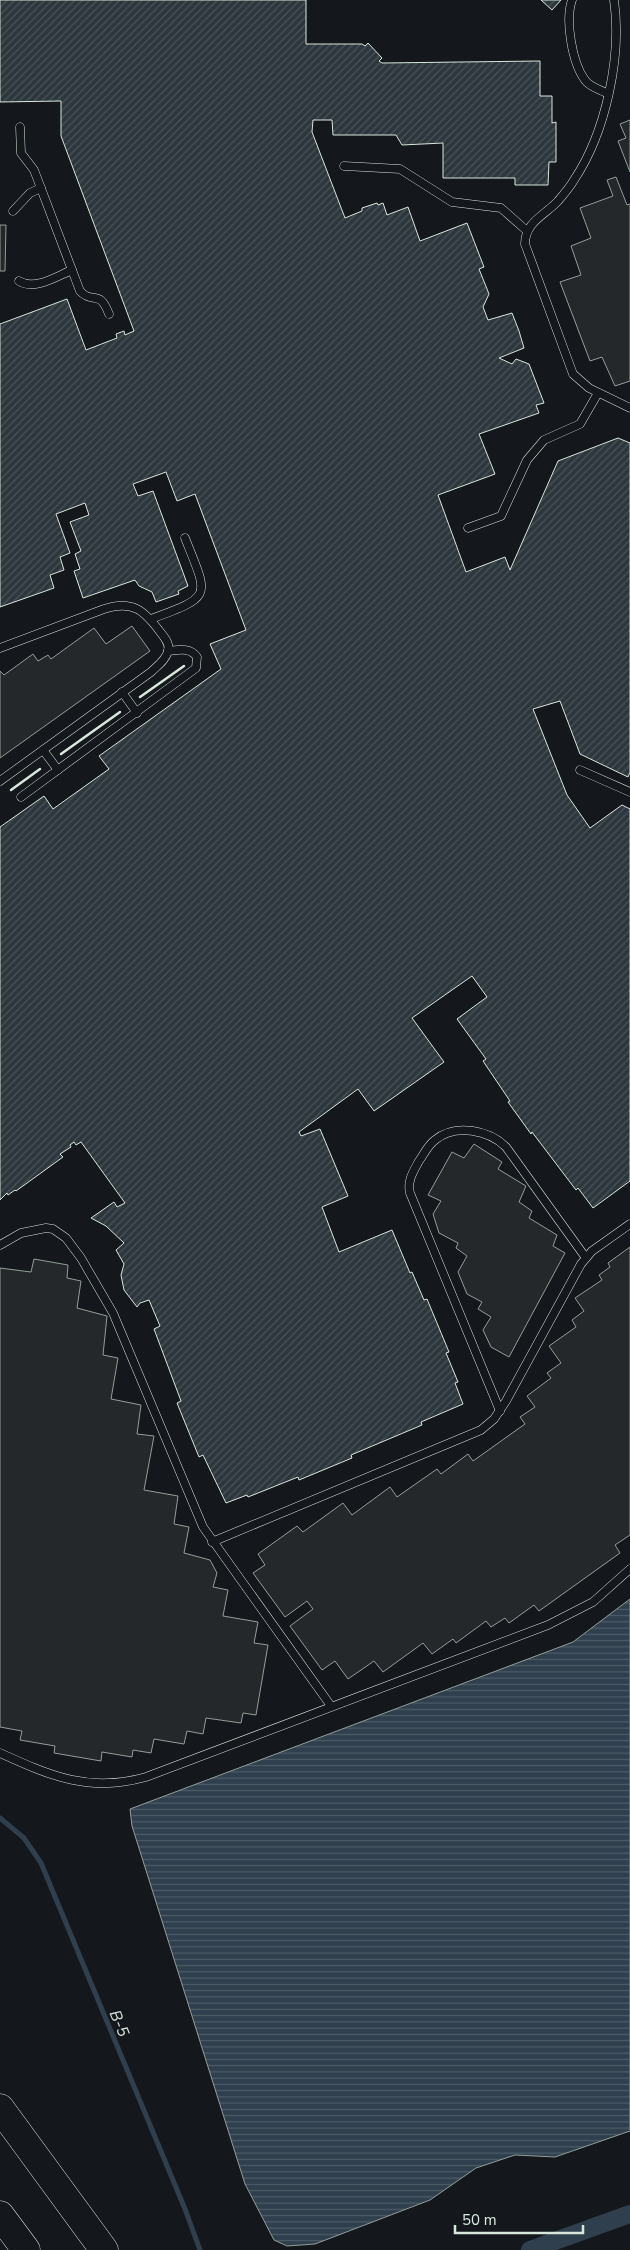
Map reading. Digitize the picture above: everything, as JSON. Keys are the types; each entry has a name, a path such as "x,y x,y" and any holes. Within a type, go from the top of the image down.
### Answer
{"highway":[{"path":"0,2108 104,2250"},
{"path":"0,2215 26,2250"}],"lane":[{"path":"572,0 570,30 574,59 585,82 608,94"},
{"path":"614,0 617,45 608,94 591,148 576,178 558,201 538,218 527,231 525,238 527,253 570,369 582,384 630,408"},
{"path":"20,127 22,153 31,166 41,188 80,291 84,295 100,298 104,302 109,314"},
{"path":"344,166 400,169 452,202 501,208 527,231"},
{"path":"13,211 30,193 41,188"},
{"path":"19,281 24,284 36,284 72,270"},
{"path":"468,528 501,516 527,460 544,440 580,424 598,393"},
{"path":"151,619 188,606 194,602 201,590 201,578 186,538"},
{"path":"0,648 112,607 132,607 151,619 167,642 168,651 158,666 0,781"},
{"path":"21,797 196,668 197,657 194,653 183,650 168,651"},
{"path":"122,692 137,713"},
{"path":"43,750 58,770"},
{"path":"580,770 630,792"},
{"path":"500,1411 410,1193 409,1182 413,1171 430,1144 444,1134 451,1131 468,1131 491,1136 506,1147 586,1258"},
{"path":"212,1542 481,1430 500,1411 586,1258 630,1224"},
{"path":"0,1245 21,1233 46,1228 53,1229 66,1238 81,1258 113,1313 203,1527 331,1706"},
{"path":"0,1753 72,1781 90,1784 121,1783 146,1777 560,1620 593,1602 630,1569"}],"shaded area":[{"path":"630,120 630,172 618,141 626,138 620,124"},
{"path":"616,177 627,205 630,204 630,381 615,386 602,357 590,361 560,282 581,275 571,246 591,238 580,208 613,196 607,180"},
{"path":"0,225 6,225 5,271 0,271"},
{"path":"132,626 150,651 0,758 0,671 4,675 33,654 38,661 48,655 51,659 94,628 106,644"},
{"path":"474,1144 502,1162 498,1169 526,1186 519,1202 532,1211 529,1218 557,1235 553,1246 565,1253 509,1357 491,1347 483,1330 491,1317 478,1309 482,1302 467,1294 458,1272 467,1256 456,1248 458,1243 439,1233 433,1214 441,1201 428,1195 452,1152 464,1158"},
{"path":"630,1247 630,1535 615,1545 620,1553 539,1611 534,1605 509,1623 505,1618 491,1627 486,1621 456,1643 453,1639 432,1654 423,1643 383,1672 374,1661 348,1679 335,1661 322,1670 290,1626 313,1609 307,1601 285,1617 253,1573 265,1565 258,1554 297,1526 303,1532 343,1503 352,1515 390,1487 397,1497 437,1469 441,1474 468,1454 473,1461 525,1424 520,1417 535,1407 527,1396 551,1378 547,1373 561,1363 549,1346 576,1327 572,1320 584,1311 575,1298 602,1280 599,1275 610,1267 608,1263"},
{"path":"34,1259 68,1265 67,1278 81,1281 77,1308 107,1316 103,1355 118,1358 111,1399 141,1405 137,1434 154,1436 144,1490 178,1496 174,1524 189,1527 184,1553 210,1560 217,1573 213,1587 228,1590 223,1616 258,1622 254,1643 268,1645 256,1715 243,1713 241,1723 206,1718 203,1734 187,1731 184,1744 154,1739 151,1753 133,1750 132,1757 102,1752 101,1761 54,1753 55,1746 20,1740 22,1731 0,1727 0,1268 31,1272"}],"water":[{"path":"630,1599 630,2131 555,2157 515,2155 476,2168 430,2200 315,2244 287,2246 274,2240 245,2184 132,1826 130,1809 573,1642"}],"building":[{"path":"0,0 306,0 306,44 362,44 365,46 368,43 382,58 379,61 382,63 540,61 540,96 552,96 552,123 556,122 556,162 549,162 548,185 515,185 515,178 443,178 443,143 402,145 396,135 333,135 332,120 313,120 312,132 345,218 362,211 362,208 377,203 378,205 383,203 387,215 408,207 420,241 467,223 484,267 479,269 489,294 483,307 488,320 512,313 519,331 524,348 499,358 512,364 516,359 529,364 544,403 536,405 539,413 479,434 495,474 438,495 466,572 505,557 510,570 558,461 618,438 630,443 630,773 628,777 580,754 560,701 533,709 567,795 590,828 622,805 630,809 630,1181 593,1208 578,1188 576,1190 532,1132 531,1134 508,1102 510,1101 483,1061 486,1059 457,1019 487,997 472,976 412,1018 444,1062 374,1111 358,1089 299,1132 301,1136 320,1129 348,1196 322,1207 339,1252 392,1230 410,1273 412,1272 424,1300 427,1299 449,1352 446,1353 458,1382 455,1383 463,1404 421,1422 422,1425 351,1455 352,1458 299,1480 298,1477 248,1497 247,1495 226,1503 203,1455 199,1457 177,1403 181,1401 154,1329 160,1326 149,1300 140,1303 137,1307 124,1290 121,1275 124,1264 116,1250 124,1243 106,1226 91,1218 114,1202 117,1207 125,1203 81,1142 76,1145 74,1142 70,1145 71,1147 60,1154 63,1157 16,1191 8,1195 7,1193 0,1200 0,827 44,796 53,809 109,769 99,756 221,669 210,644 246,630 195,494 177,501 166,472 133,484 138,496 153,491 188,586 178,591 179,594 156,602 152,592 139,586 135,580 83,598 74,571 80,569 75,554 81,551 70,522 89,515 85,503 56,514 70,553 60,557 64,570 50,575 54,588 0,607 0,324 67,299 86,350 117,338 116,334 124,331 125,335 134,331 61,136 61,101 0,102"},
{"path":"541,0 561,0 552,10"}],"waterway":[{"name":"B-5","path":"0,1818 24,1838 41,1863 185,2209 200,2250"},
{"path":"530,2250 630,2214"}],"wall":[{"path":"140,697 184,666"},
{"path":"61,754 120,712"},
{"path":"11,790 40,769"}]}
